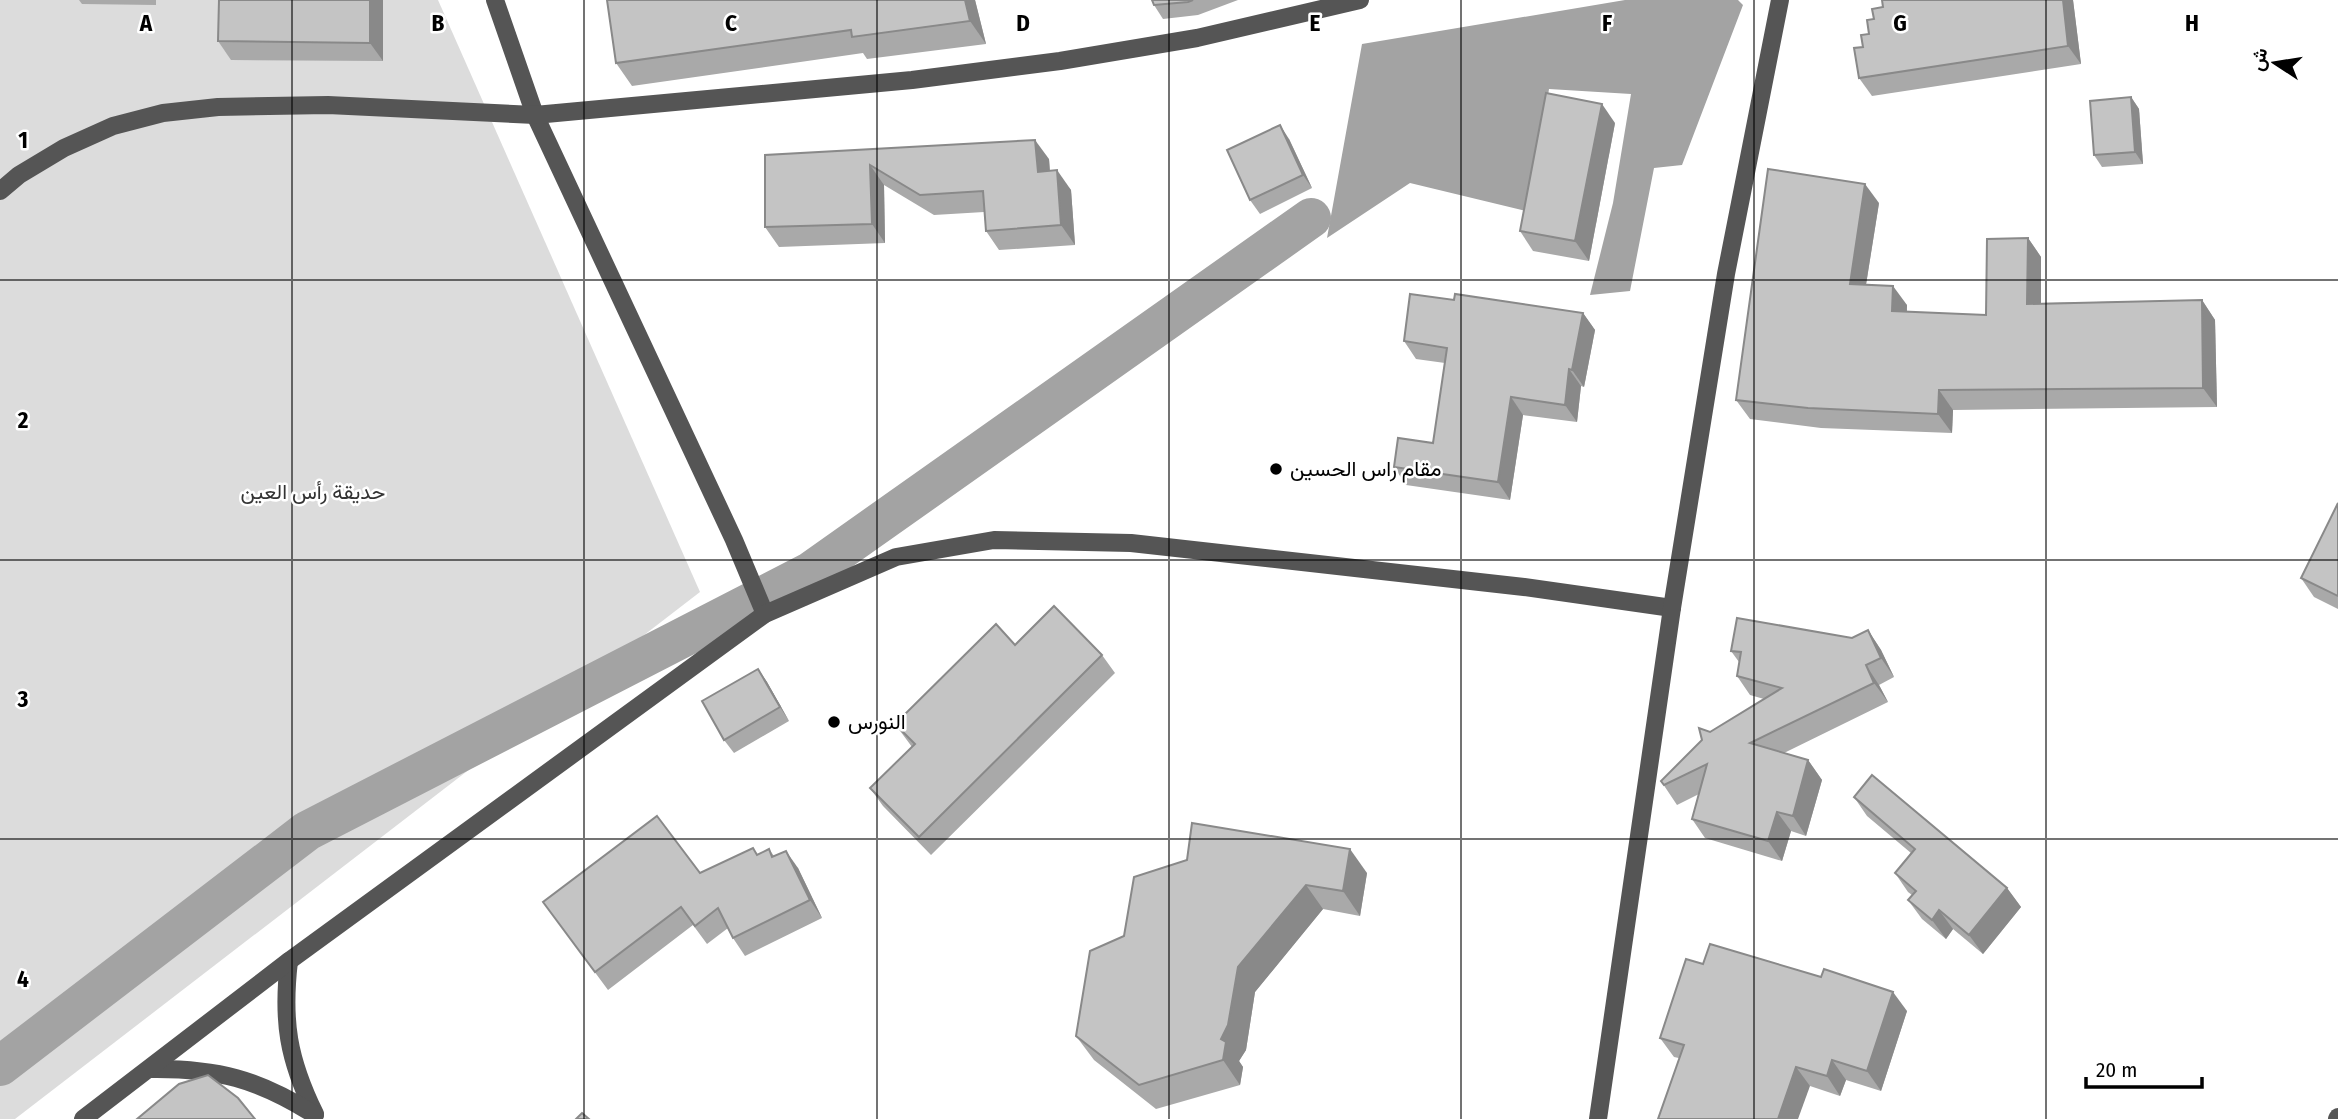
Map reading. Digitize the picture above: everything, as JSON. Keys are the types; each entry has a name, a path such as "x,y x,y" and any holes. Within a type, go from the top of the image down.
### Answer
{"street":[{"path":"495,0 535,115 734,540 765,614"},
{"path":"0,191 19,174 64,148 113,126 163,113 218,107 328,105 535,115 912,80 1060,61 1197,38 1360,0"},
{"path":"1598,1119 1672,608 1726,274 1780,0"},
{"path":"83,1119 289,961 765,614 896,557 994,540 1131,543 1524,587 1672,608"},
{"path":"289,961 284,1001 287,1041 298,1079 317,1117"},
{"path":"150,1069 193,1068 237,1076 278,1092 317,1117"}],"green space":[{"name":"حديقة رأس العين","path":"0,0 438,0 700,592 15,1119 0,1119"}],"shaded area":[{"path":"1625,0 1738,0 1743,5 1682,165 1654,168 1630,291 1590,295 1613,203 1631,94 1549,89 1530,212 1410,183 1327,238 1362,44"}],"building":[{"path":"219,0 370,0 370,43 218,41"},
{"path":"607,0 965,0 970,21 852,37 851,30 616,63"},
{"path":"1152,0 1193,0 1154,5"},
{"path":"1882,0 2063,0 2068,46 1859,78 1854,48 1863,47 1861,35 1869,34 1867,20 1874,19 1872,9 1883,7"},
{"path":"1546,93 1602,104 1575,241 1520,231"},
{"path":"2131,97 2135,152 2094,155 2090,101"},
{"path":"1280,125 1303,175 1250,200 1227,150"},
{"path":"1035,140 1038,172 1057,170 1061,225 986,231 983,191 920,195 870,165 872,224 765,227 765,155"},
{"path":"1768,169 1865,184 1850,284 1893,286 1892,311 1986,315 1987,239 2028,238 2027,304 2202,300 2203,388 1939,390 1938,414 1808,408 1736,400"},
{"path":"1410,294 1454,300 1455,294 1583,313 1572,370 1569,369 1565,405 1511,397 1498,482 1394,467 1398,438 1433,443 1447,348 1404,341"},
{"path":"2338,503 2338,596 2301,578"},
{"path":"1054,606 1102,655 919,837 870,788 915,744 895,724 996,624 1015,645"},
{"path":"1737,618 1852,638 1868,630 1881,658 1866,665 1874,683 1750,743 1808,760 1793,816 1777,812 1768,841 1692,819 1707,764 1664,785 1661,781 1702,740 1699,728 1710,732 1782,688 1737,676 1741,652 1731,651"},
{"path":"758,669 780,707 724,740 702,701"},
{"path":"1872,775 2007,888 1969,935 1939,910 1932,920 1908,900 1916,891 1895,873 1915,849 1854,797"},
{"path":"657,816 700,873 753,848 757,855 769,849 772,857 786,851 810,900 733,938 718,908 695,926 681,907 595,972 543,902"},
{"path":"1192,823 1350,849 1343,891 1306,885 1238,967 1228,1025 1221,1039 1226,1042 1223,1060 1139,1085 1076,1036 1090,951 1124,936 1134,877 1187,860"},
{"path":"1710,944 1821,977 1824,969 1893,992 1867,1071 1832,1060 1827,1076 1796,1067 1778,1119 1658,1119 1684,1045 1660,1038 1686,959 1703,964"},
{"path":"208,1075 238,1098 255,1119 137,1119 179,1084"},
{"path":"582,1113 589,1119 576,1119"}],"waterway":[{"path":"0,1066 307,831 810,572 1311,218"}],"place":[{"name":"مقام راس الحسين","path":"1276,469"},
{"name":"النورس","path":"834,722"}]}
